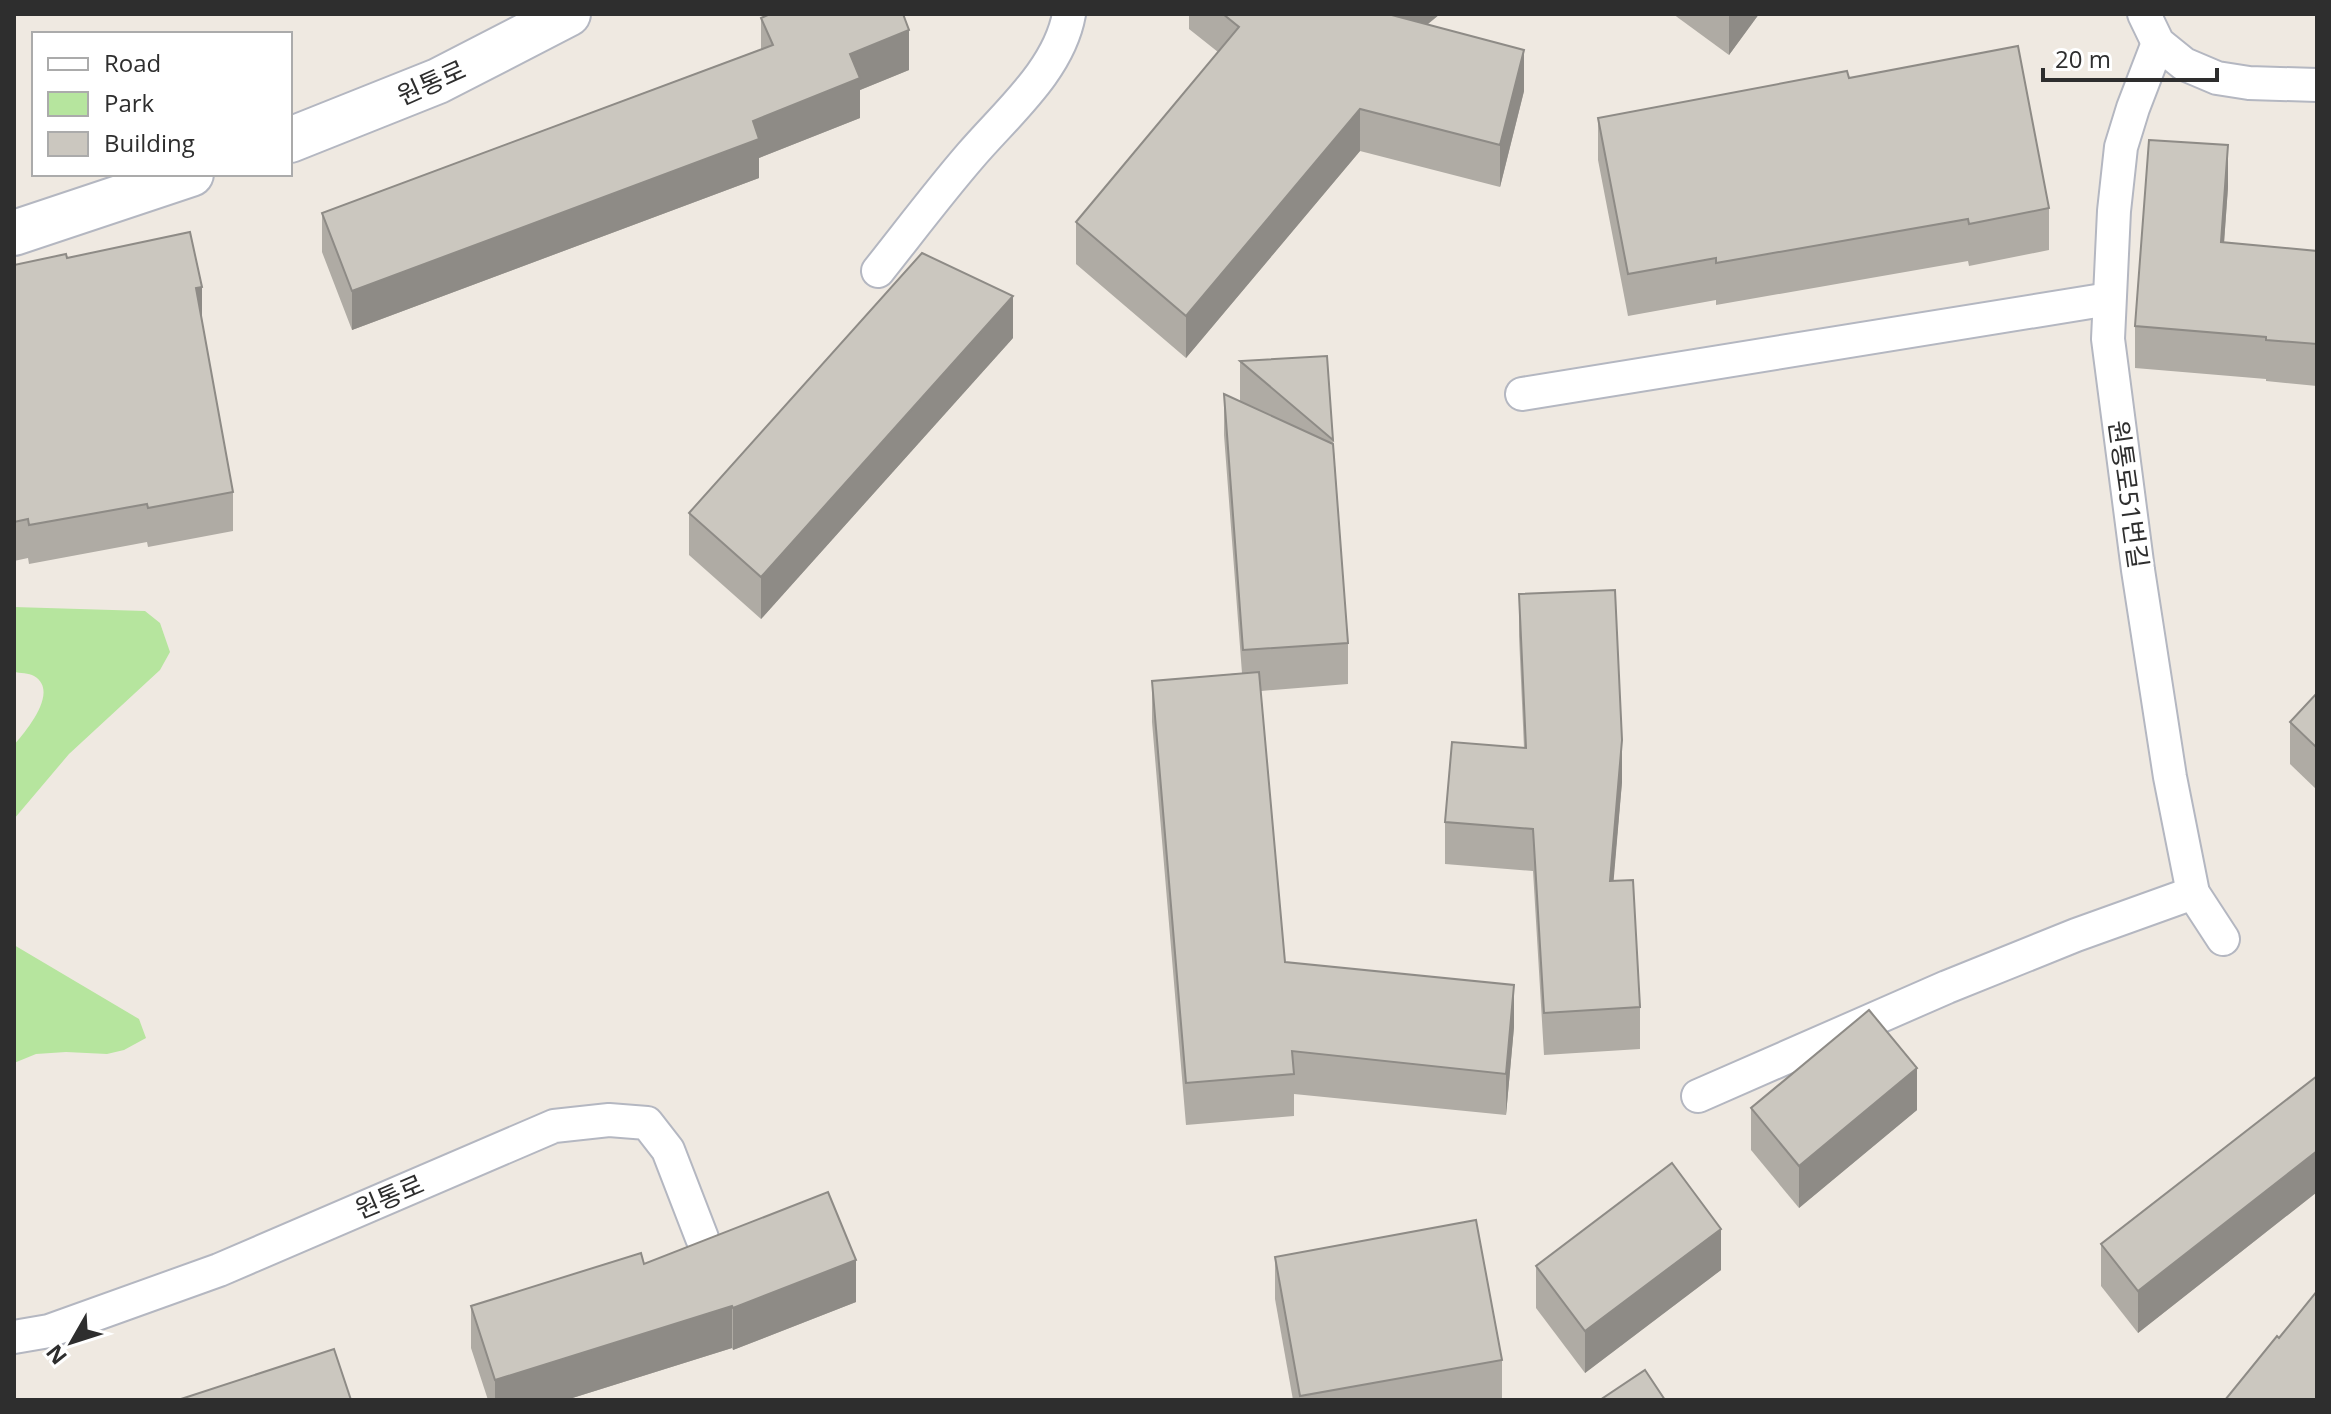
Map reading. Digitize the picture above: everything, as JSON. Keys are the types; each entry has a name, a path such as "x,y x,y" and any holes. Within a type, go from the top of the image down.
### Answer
{"street":[{"name":"원통로","path":"292,139 438,81 568,14"},
{"path":"14,233 185,176"}],"lane":[{"path":"878,271 1044,70 1066,30 1069,14"},
{"path":"2144,14 2158,43 2184,64 2217,78 2249,83 2317,85"},
{"name":"원통로51번길","path":"2158,43 2121,147 2114,211 2108,339 2138,570 2170,777 2193,893 2223,939"},
{"path":"1522,394 2109,299"},
{"path":"1698,1096 1947,987 2076,935 2193,893"},
{"name":"원통로","path":"14,1337 49,1331 219,1270 554,1126 609,1120 647,1123 668,1150 702,1238"}],"green space":[{"path":"14,607 145,611 160,623 170,652 160,670 69,754 14,819 14,745 38,711 44,691 34,676 14,672"},
{"path":"14,945 139,1019 146,1038 124,1050 107,1054 36,1054 14,1063"}],"building":[{"path":"770,14 903,14 909,30 850,54 860,78 753,121 759,139 352,291 322,213 773,45 761,18"},
{"path":"1223,14 1388,14 1524,50 1500,145 1360,109 1186,316 1076,222 1239,27"},
{"path":"2018,46 2049,208 1969,224 1968,219 1716,263 1716,258 1628,274 1598,118 1847,71 1849,78"},
{"path":"2149,140 2228,145 2221,242 2317,251 2317,344 2135,326"},
{"path":"190,232 202,287 196,288 233,492 29,525 28,519 14,522 14,265 66,254 67,258"},
{"path":"922,253 1013,296 761,577 689,513"},
{"path":"1327,356 1333,440 1240,361"},
{"path":"1224,394 1333,444 1348,643 1243,650"},
{"path":"1615,590 1622,740 1610,881 1633,880 1640,1007 1544,1013 1533,829 1445,822 1452,742 1526,748 1519,594"},
{"path":"1259,672 1285,962 1514,985 1506,1074 1292,1051 1294,1074 1186,1083 1152,681"},
{"path":"2317,693 2317,748 2290,722"},
{"path":"1869,1010 1917,1068 1799,1166 1751,1108"},
{"path":"2317,1076 2317,1151 2138,1291 2101,1244"},
{"path":"1672,1163 1721,1229 1585,1331 1536,1266"},
{"path":"828,1192 856,1260 733,1308 495,1380 471,1306 641,1253 644,1264"},
{"path":"1476,1220 1502,1360 1300,1396 1275,1257"},
{"path":"2317,1291 2317,1400 2225,1400 2277,1336 2279,1338"},
{"path":"334,1349 351,1400 181,1399"},
{"path":"1645,1370 1665,1400 1600,1400"}]}
